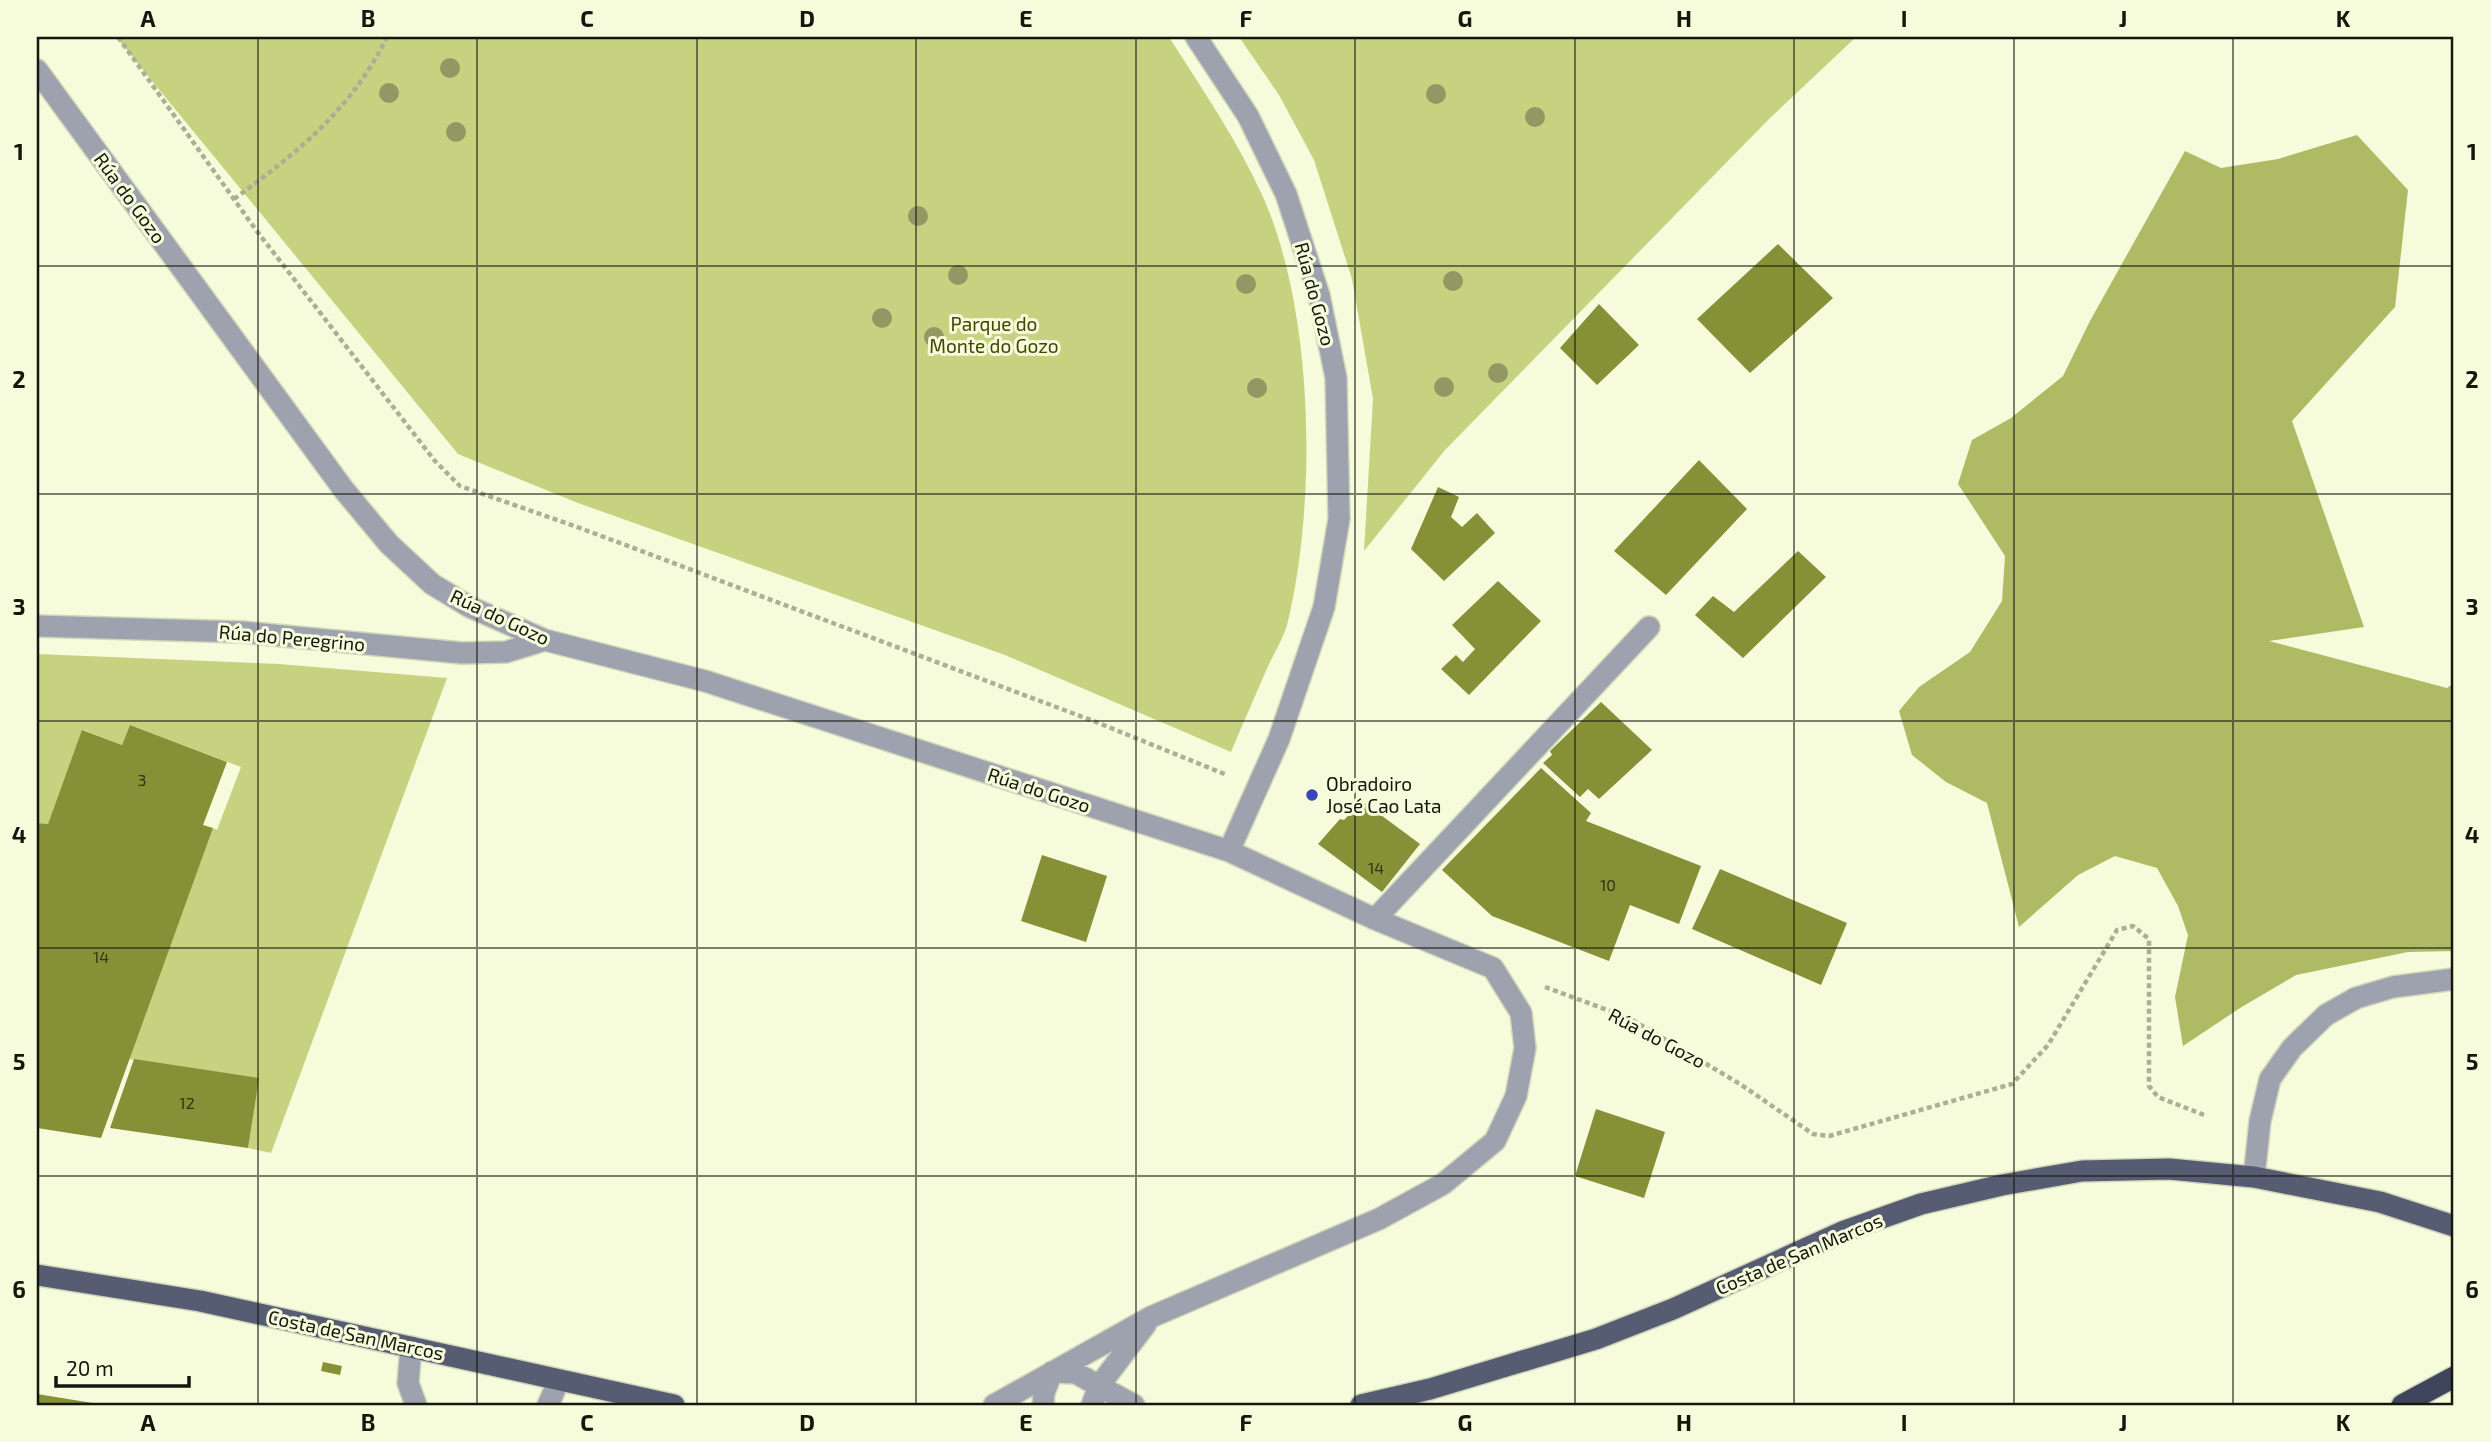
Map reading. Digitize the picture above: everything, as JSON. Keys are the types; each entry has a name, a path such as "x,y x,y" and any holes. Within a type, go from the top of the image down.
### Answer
{"highway":[{"path":"2402,1405 2454,1377"}],"main road":[{"name":"Costa de San Marcos","path":"1361,1405 1430,1389 1596,1339 1673,1309 1842,1231 1921,1204 2002,1185 2082,1171 2169,1169 2254,1177 2380,1202 2454,1226"},
{"name":"Costa de San Marcos","path":"37,1275 200,1301 674,1405"}],"street":[{"name":"Rúa do Gozo","path":"1196,37 1248,116 1286,194 1319,295 1336,378 1339,519 1324,607 1279,739 1229,852"},
{"name":"Rúa do Gozo","path":"37,70 344,490 390,544 432,583 470,607 545,640 705,681 1229,852 1375,919 1493,968"},
{"name":"Rúa do Peregrino","path":"37,626 242,632 462,653 506,652 545,640"},
{"path":"1375,919 1649,627"},
{"path":"993,1405 1152,1317 1379,1219 1443,1184 1495,1141 1516,1096 1525,1048 1521,1013 1493,968"},
{"path":"2254,1177 2260,1121 2270,1079 2292,1048 2326,1015 2356,998 2393,987 2454,979"},
{"path":"1096,1396 1152,1317"},
{"path":"411,1347 408,1383 416,1405"},
{"path":"1052,1372 1076,1373 1096,1396 1134,1405"},
{"path":"1043,1405 1044,1393 1052,1372"},
{"path":"548,1405 559,1380"}],"path":[{"path":"118,37 234,199 435,461 460,486 580,528 1070,712 1258,787"},
{"path":"234,199 288,159 330,120 369,73 387,37"},
{"name":"Rúa do Gozo","path":"1493,968 1629,1018 1740,1084 1813,1134 1829,1136 2011,1084 2048,1045 2117,930 2133,926 2149,939 2149,1086 2158,1097 2204,1115"}],"green space":[{"name":"Parque do Monte do Gozo","path":"116,37 1169,37 1231,135 1263,197 1280,243 1292,295 1306,406 1304,519 1288,621 1231,752 1005,655 578,503 458,454"},
{"path":"1239,37 1856,37 1769,119 1445,450 1364,551 1373,399 1352,279 1314,160 1279,95"},
{"path":"2357,135 2408,190 2395,307 2292,421 2364,627 2269,641 2447,688 2454,683 2454,951 2408,952 2296,975 2183,1046 2175,997 2188,935 2178,906 2157,868 2115,856 2078,875 2019,927 1987,803 1946,782 1912,755 1899,711 1919,687 1970,652 2002,601 2005,556 1958,484 1972,440 2011,418 2063,376 2090,321 2185,151 2221,168 2278,159"},
{"path":"37,654 279,664 447,678 271,1153 248,1148 258,1078 128,1059 213,828 217,830 241,767 130,725 122,745 83,730 48,824 37,823"}],"building":[{"path":"1778,244 1833,298 1750,373 1697,319"},
{"path":"1599,304 1639,345 1597,385 1560,348"},
{"path":"1699,460 1747,509 1666,595 1614,551"},
{"path":"1438,487 1459,497 1451,517 1462,527 1477,513 1495,533 1444,581 1411,549"},
{"path":"1798,551 1826,577 1743,658 1695,615 1713,596 1734,612"},
{"path":"1498,581 1541,621 1469,695 1441,669 1456,655 1463,662 1475,649 1452,625"},
{"path":"1601,702 1652,750 1599,799 1588,789 1580,797 1543,763 1552,755 1550,751"},
{"path":"130,725 227,762 203,825 213,828 101,1138 37,1128 37,823 48,824 82,730 122,745"},
{"path":"1541,768 1591,813 1586,821 1701,866 1679,924 1630,905 1609,961 1492,916 1442,870"},
{"path":"1362,801 1420,844 1382,892 1318,844 1340,819 1344,820"},
{"path":"1042,855 1107,876 1086,942 1021,921"},
{"path":"1720,869 1847,923 1821,985 1692,929"},
{"path":"134,1059 259,1078 248,1148 110,1128"},
{"path":"1596,1109 1665,1132 1644,1198 1575,1176"},
{"path":"323,1362 342,1366 340,1375 321,1371"},
{"path":"37,1394 99,1404 99,1405 37,1405"}],"place":[{"name":"Obradoiro José Cao Lata","path":"1312,795"}]}
